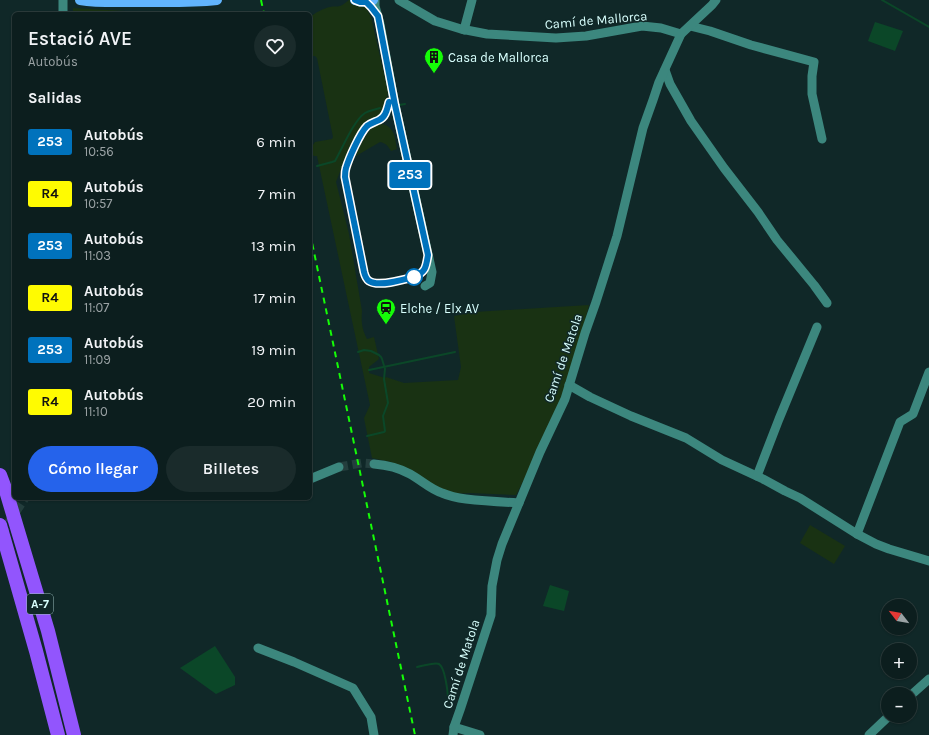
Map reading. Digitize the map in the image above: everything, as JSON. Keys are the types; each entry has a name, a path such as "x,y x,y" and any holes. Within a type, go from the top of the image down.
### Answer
{"highway":[{"name":"A-7","path":"0,475 48,631 74,735"},
{"name":"A-7","path":"0,525 58,735"}],"main road":[{"path":"80,0 110,2 201,2 217,0"},
{"path":"355,0 360,2 371,1"}],"street":[{"path":"63,0 63,12"},
{"name":"Camí de Mallorca","path":"400,0 435,20 464,30 487,34 556,38 586,36 642,26 661,28 681,34"},
{"path":"464,30 472,0"},
{"name":"Camí de Matola","path":"453,731 491,616 492,586 502,544 540,452 563,403 617,236 643,128 659,82 681,34 716,0"},
{"path":"371,1 371,7 378,16 392,90 432,272 430,283 425,286"},
{"path":"690,26 764,49 814,62 812,94 822,139"},
{"path":"665,70 670,84 691,121 777,240 827,303"},
{"path":"757,476 817,327"},
{"path":"858,534 900,422 912,414 929,372"},
{"path":"569,385 630,416 686,438 722,460 764,479 800,498 882,547 929,561"},
{"path":"374,464 399,469 443,494 458,498 488,502 519,503"},
{"path":"312,478 339,467"},
{"path":"258,648 353,688 371,718 374,735"},
{"path":"917,690 929,679"},
{"path":"868,735 881,723"},
{"path":"453,731 480,735"}],"shaded area":[{"path":"349,0 364,4 371,17 388,92 385,107 381,115 367,120 351,143 336,182 349,234 362,311 363,329 367,339 374,337 379,359 369,367 369,373 404,383 458,380 461,367 454,316 475,312 589,305 565,399 516,495 470,493 443,494 419,475 391,462 372,458 364,418 370,405 317,156 313,155 313,145 315,142 332,139 333,137 317,58 312,56 312,16 325,8 341,6"},
{"path":"73,8 142,12 73,12"},
{"path":"875,22 903,31 895,51 868,41"},
{"path":"379,124 388,126 391,129 397,149 391,151 387,145 380,142 356,156 368,133 373,127"},
{"path":"810,525 845,546 834,564 800,543"},
{"path":"550,585 569,591 564,611 543,606"},
{"path":"215,646 235,677 235,685 216,694 180,668"}],"waterway":[{"path":"882,0 929,27"},
{"path":"399,105 405,104"},
{"path":"317,166 335,161 353,128 361,117 367,112 380,108"},
{"path":"358,352 364,350 371,351 379,355 385,369 384,379 388,403 383,416 385,431 367,436"},
{"path":"369,370 455,352"},
{"path":"417,667 435,663 441,666 446,680 448,700"}],"tunnel":[{"path":"339,467 362,463 374,464"},
{"path":"1,534 24,500"}],"railway":[{"path":"261,0 264,12"},
{"path":"312,243 415,735"}],"bus line":[{"name":"253","path":"355,0 366,2 378,16 395,105 428,255 426,267 419,275 376,284 369,281 364,272 345,177 346,168 359,137 368,125 380,120 384,116 389,102"}],"place":[{"name":"Casa de Mallorca","path":"434,74"},
{"name":"Elche / Elx AV","path":"386,325"}]}
